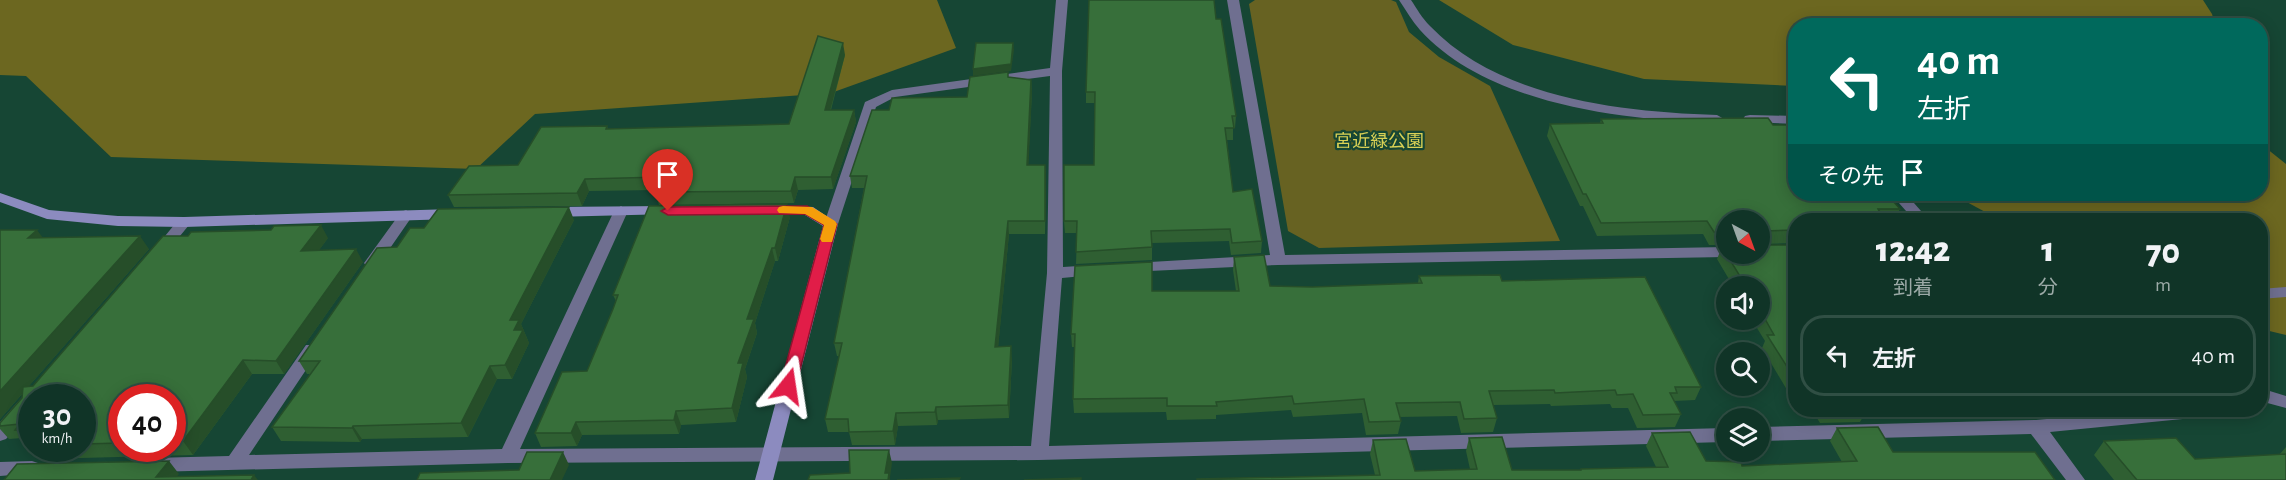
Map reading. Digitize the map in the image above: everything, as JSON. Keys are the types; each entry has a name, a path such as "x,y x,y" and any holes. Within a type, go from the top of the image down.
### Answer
{"street":[{"path":"1039,453 1055,273 1056,71 1062,0"},
{"path":"1233,0 1278,260"},
{"path":"1406,0 1428,32 1469,63 1531,92 1606,111 1731,119 1788,120"},
{"path":"764,480 831,224 870,105 892,94 1056,71"},
{"path":"0,197 47,214 118,221 184,222 465,214"},
{"path":"1904,201 1916,213"},
{"path":"749,210 807,210 831,224"},
{"path":"507,456 621,211"},
{"path":"537,213 680,211"},
{"path":"366,272 406,215"},
{"path":"146,266 184,222"},
{"path":"1055,273 1278,260 1716,252"},
{"path":"2268,293 2286,292"},
{"path":"234,463 320,339"},
{"path":"2268,397 2284,402"},
{"path":"2268,403 2284,402"},
{"path":"0,434 18,413"},
{"path":"1770,434 2036,427 2135,417"},
{"path":"2036,427 2076,480"},
{"path":"128,466 507,456 1039,453 1716,435"},
{"path":"0,469 47,468"}],"green space":[{"name":"宮近緑公園","path":"1255,0 1391,0 1396,2 1409,32 1439,57 1490,86 1560,241 1319,248 1288,231 1249,4"}],"shaded area":[{"path":"0,0 937,0 956,48 831,93 535,114 476,169 111,157 26,76 0,75"},
{"path":"1439,0 2203,0 2213,18 1788,18 1788,86 1644,79 1513,45"},
{"path":"2268,150 2286,164 2286,335 2268,331 2268,213 1987,213 1965,201 2268,201"}],"building":[{"path":"1089,0 1214,0 1216,19 1221,19 1236,116 1232,116 1234,128 1225,128 1233,192 1252,189 1262,241 1232,243 1230,229 1151,231 1152,247 1076,252 1077,221 1064,221 1064,165 1094,165 1095,92 1086,92"},
{"path":"818,36 843,43 825,110 854,110 831,177 795,177 791,191 655,192 661,177 585,179 577,193 448,195 469,166 518,165 541,127 607,126 606,129 789,124"},
{"path":"976,43 1013,43 1011,64 973,69"},
{"path":"1008,72 1008,77 1031,80 1027,165 1045,165 1045,221 1008,221 995,347 1011,346 1008,405 936,407 935,412 896,413 893,431 849,432 848,419 825,419 842,343 834,343 867,176 850,176 872,110 889,110 892,98 967,97 970,77"},
{"path":"1768,118 1773,125 1788,125 1788,201 1893,201 1900,209 1878,209 1880,213 1788,213 1788,230 1770,231 1770,210 1716,210 1716,232 1707,221 1601,223 1586,194 1583,194 1550,124 1603,123 1601,119"},
{"path":"787,204 775,248 772,248 747,319 754,319 738,363 743,363 732,408 676,411 674,420 576,422 571,433 535,433 562,372 587,371 613,309 618,295 613,295 649,206"},
{"path":"569,207 510,320 519,320 514,330 523,330 505,365 490,366 461,423 353,426 352,428 272,427 320,361 299,361 377,248 397,247 410,228 424,228 438,209"},
{"path":"321,225 301,251 356,249 276,361 243,360 186,437 186,384 108,384 108,443 96,444 96,384 35,384 163,236 188,236 191,232 271,230 274,226"},
{"path":"0,230 37,230 28,238 140,236 0,391"},
{"path":"1770,245 1788,245 1788,368 1767,335 1774,335 1770,328 1770,276 1740,276 1732,264 1770,264"},
{"path":"1264,255 1270,286 1312,287 1422,283 1419,276 1500,275 1502,281 1645,277 1701,387 1675,387 1677,393 1670,393 1681,414 1643,415 1633,394 1617,395 1615,390 1555,393 1554,390 1489,391 1497,418 1464,419 1460,402 1396,403 1401,421 1369,422 1364,399 1294,404 1292,396 1216,402 1217,406 1167,406 1167,398 1073,399 1075,334 1071,334 1075,266 1152,262 1152,291 1239,291 1234,257"},
{"path":"18,403 18,424 0,426 0,423"},
{"path":"1878,427 1893,452 2035,452 2055,480 1197,480 1380,475 1373,440 1406,439 1415,471 1477,469 1469,438 1502,437 1512,470 1668,467 1652,433 1690,432 1706,461 1741,462 1742,466 1857,461 1837,428"},
{"path":"2176,438 2195,459 2286,454 2286,480 2137,480 2104,441"},
{"path":"849,450 889,450 885,473 889,473 888,480 808,480 810,475 850,473"},
{"path":"527,452 563,452 550,480 417,480 420,473 519,470"},
{"path":"168,462 156,477 254,475 251,480 4,480 17,464"},
{"path":"960,478 959,480 897,480"},
{"path":"1081,478 1081,480 1024,480"}],"slow traffic":[{"path":"783,210 807,210 831,224 827,239"}],"route":[{"path":"668,211 807,210 831,224 788,386"}]}
